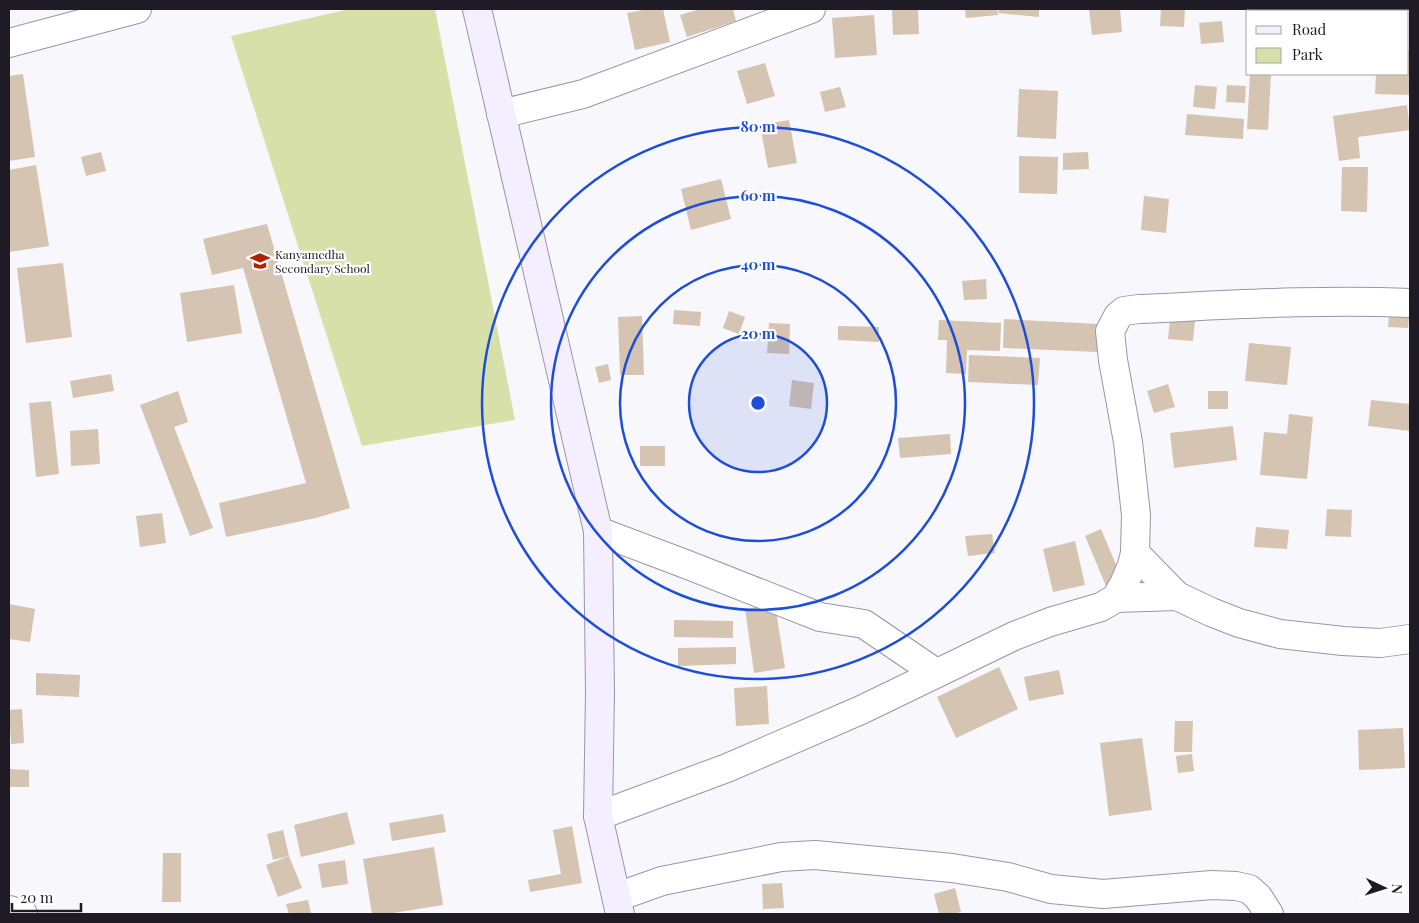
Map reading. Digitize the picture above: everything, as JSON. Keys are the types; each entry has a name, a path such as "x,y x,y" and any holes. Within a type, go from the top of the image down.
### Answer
{"main road":[{"path":"477,9 598,531 600,693 598,816 619,906"}],"street":[{"path":"9,43 137,9"},
{"path":"501,114 583,94 811,9"},
{"path":"1116,598 1130,572 1136,553 1136,515 1128,442 1113,360 1110,331 1118,316 1124,311 1139,309 1250,304 1364,301 1410,303"},
{"path":"598,531 820,617 864,624 936,674"},
{"path":"1136,553 1177,596 1239,623 1280,634 1343,641 1380,643 1410,639"},
{"path":"598,816 727,768 861,710 1014,636 1050,622 1101,607 1116,598 1177,596"},
{"path":"619,906 662,881 781,857 815,855 952,868 1008,877 1052,889 1103,894 1236,886 1249,889 1258,897 1268,914"},
{"path":"9,910 23,914"}],"green space":[{"path":"350,9 435,9 515,420 362,446 231,36"}],"building":[{"path":"648,9 663,9 670,42 635,50 627,13"},
{"path":"700,9 733,9 736,21 687,37 680,15"},
{"path":"892,9 918,9 919,34 893,35"},
{"path":"965,9 997,9 998,15 966,18"},
{"path":"999,9 1039,9 1039,17 998,13"},
{"path":"1089,9 1120,9 1122,32 1092,35"},
{"path":"1161,9 1185,9 1184,27 1160,26"},
{"path":"874,15 877,55 835,58 832,18"},
{"path":"1222,21 1224,42 1201,44 1199,23"},
{"path":"1410,51 1410,95 1375,94 1376,75 1409,75"},
{"path":"765,63 775,96 747,104 737,71"},
{"path":"23,74 35,157 9,161 9,76"},
{"path":"1250,75 1271,75 1268,130 1247,129"},
{"path":"1195,85 1217,87 1215,109 1193,107"},
{"path":"1227,85 1246,86 1245,103 1226,102"},
{"path":"840,87 846,107 825,112 820,92"},
{"path":"1019,89 1058,91 1056,139 1017,137"},
{"path":"1407,105 1410,130 1358,137 1360,158 1339,161 1333,116"},
{"path":"1187,114 1244,119 1243,139 1185,135"},
{"path":"789,120 797,163 768,168 760,125"},
{"path":"101,152 106,171 86,176 81,157"},
{"path":"1088,152 1089,169 1063,170 1063,153"},
{"path":"1019,156 1058,157 1057,194 1019,193"},
{"path":"36,165 49,246 9,252 9,170"},
{"path":"1342,167 1368,167 1367,212 1341,211"},
{"path":"721,179 731,219 691,230 681,189"},
{"path":"1144,196 1169,199 1166,233 1141,230"},
{"path":"267,224 350,508 316,518 226,537 219,503 306,483 243,268 212,275 203,239"},
{"path":"63,263 72,337 26,343 17,268"},
{"path":"986,279 987,299 964,300 962,281"},
{"path":"234,285 242,333 187,342 180,293"},
{"path":"674,310 701,312 700,326 673,324"},
{"path":"729,311 745,317 739,334 723,328"},
{"path":"642,316 644,375 620,375 618,317"},
{"path":"1389,316 1409,317 1408,328 1388,327"},
{"path":"1004,319 1099,324 1097,352 1003,348"},
{"path":"1170,319 1195,321 1193,341 1168,339"},
{"path":"939,320 1001,323 1000,351 967,350 966,374 946,373 947,340 938,340"},
{"path":"769,323 790,324 789,354 767,353"},
{"path":"838,326 879,327 879,342 838,340"},
{"path":"1249,343 1291,347 1287,385 1245,381"},
{"path":"969,355 1040,358 1038,385 968,382"},
{"path":"608,364 611,380 599,383 595,367"},
{"path":"111,374 114,391 73,398 70,381"},
{"path":"792,380 814,383 811,409 789,406"},
{"path":"1168,384 1175,407 1154,413 1147,391"},
{"path":"178,391 188,422 174,427 213,528 190,536 140,405"},
{"path":"1208,391 1228,391 1228,409 1208,409"},
{"path":"1371,400 1410,404 1410,431 1368,426"},
{"path":"51,401 59,474 36,477 29,403"},
{"path":"1289,414 1313,417 1307,479 1260,475 1264,432 1287,434"},
{"path":"1233,426 1237,460 1174,468 1170,433"},
{"path":"98,429 100,464 71,466 70,431"},
{"path":"950,434 951,454 900,458 898,438"},
{"path":"640,446 665,446 665,466 640,466"},
{"path":"1327,509 1352,510 1351,537 1325,536"},
{"path":"162,513 166,543 140,547 136,516"},
{"path":"1256,527 1289,530 1287,549 1254,547"},
{"path":"1101,529 1122,579 1106,586 1085,536"},
{"path":"992,534 995,553 968,556 965,536"},
{"path":"1075,541 1085,585 1053,592 1043,549"},
{"path":"9,604 35,609 30,642 9,639"},
{"path":"775,604 785,668 754,673 745,609"},
{"path":"674,620 733,621 733,638 674,637"},
{"path":"736,647 736,664 678,666 678,648"},
{"path":"999,667 1018,709 956,738 937,697"},
{"path":"1059,670 1064,694 1029,701 1024,677"},
{"path":"36,673 80,675 79,697 36,695"},
{"path":"767,686 769,724 736,726 734,688"},
{"path":"22,709 24,743 11,744 9,710"},
{"path":"1175,721 1193,721 1192,752 1174,752"},
{"path":"1403,728 1405,768 1359,770 1358,730"},
{"path":"1142,738 1152,810 1109,816 1100,743"},
{"path":"1192,754 1194,771 1178,773 1176,756"},
{"path":"9,769 29,770 29,787 9,787"},
{"path":"347,812 355,844 301,857 294,825"},
{"path":"443,814 446,832 392,841 389,823"},
{"path":"572,826 582,883 530,892 528,880 561,874 553,830"},
{"path":"283,830 289,856 273,860 267,834"},
{"path":"434,847 443,905 387,914 372,914 363,859"},
{"path":"163,853 181,853 181,902 162,902"},
{"path":"289,856 302,888 278,897 266,865"},
{"path":"345,860 348,884 322,888 318,864"},
{"path":"782,883 784,908 763,909 762,884"},
{"path":"955,888 961,912 939,914 934,894"},
{"path":"308,900 311,914 289,914 286,904"}],"place":[{"name":"Kanyamedha Secondary School","path":"260,261"}]}
